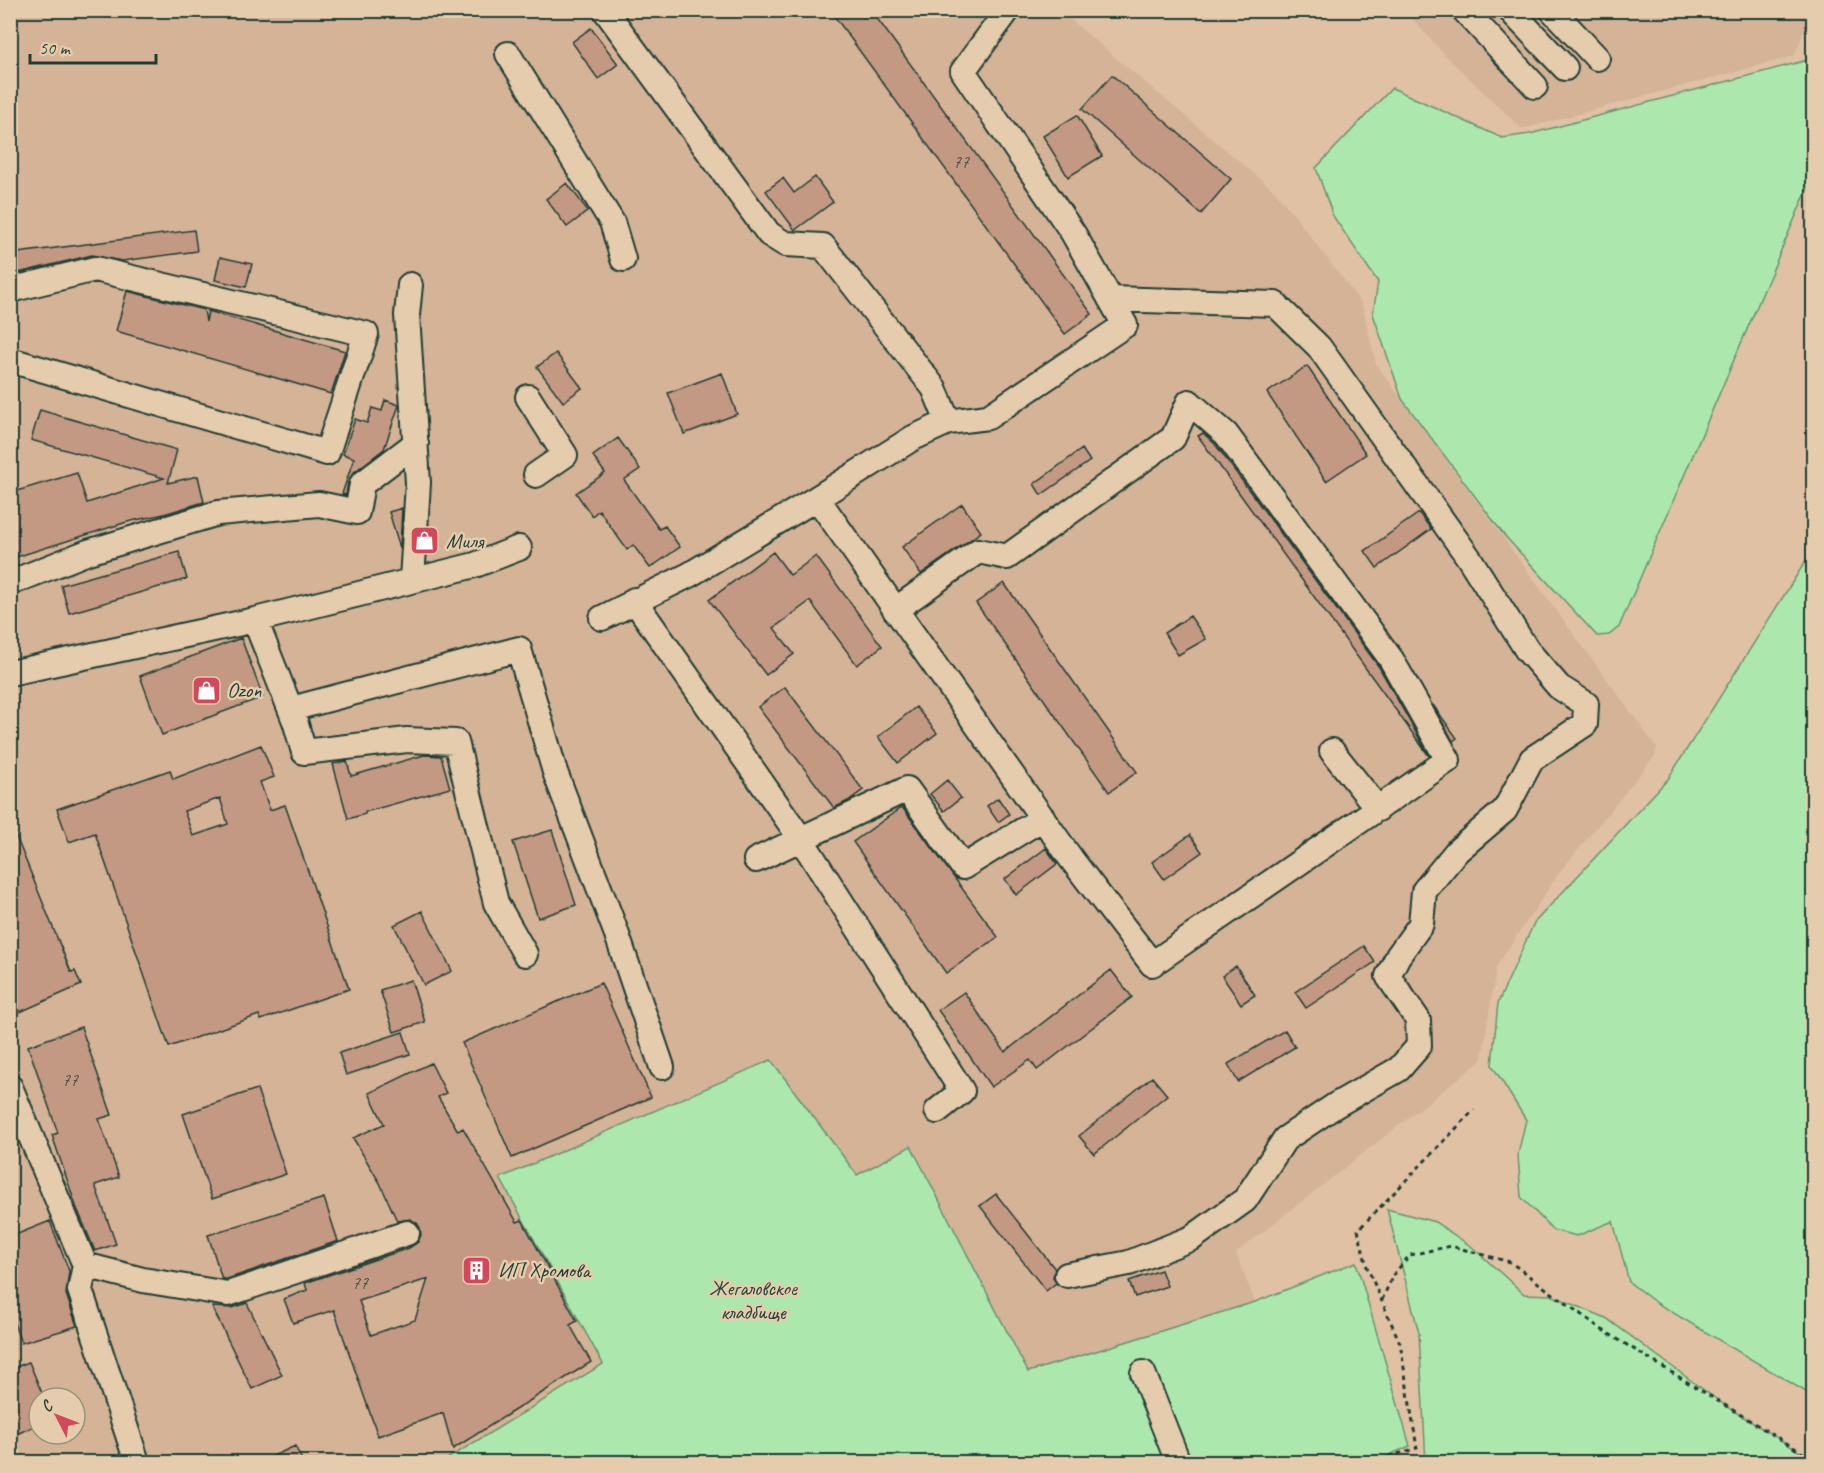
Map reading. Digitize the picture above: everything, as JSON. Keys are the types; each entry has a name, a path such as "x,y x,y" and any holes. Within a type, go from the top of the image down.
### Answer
{"street":[{"path":"605,10 769,234 785,244 823,246 934,388 948,422"},
{"path":"602,618 689,574 818,498 913,438 948,422 987,417 1125,325 1073,233 963,72 1008,10"},
{"path":"1464,10 1535,86"},
{"path":"1510,10 1565,68"},
{"path":"1552,10 1597,58"},
{"path":"508,54 612,222 623,259"},
{"path":"10,290 95,269 366,334 327,453 10,360"},
{"path":"410,285 408,315 418,483 412,580"},
{"path":"1067,1275 1129,1263 1192,1238 1245,1200 1285,1139 1336,1105 1400,1069 1419,1046 1418,1020 1388,976 1398,956 1421,924 1424,891 1457,851 1505,810 1532,759 1585,724 1586,714 1586,704 1559,687 1527,650 1469,558 1319,347 1275,304 1110,299"},
{"path":"528,397 565,455 536,475"},
{"path":"818,498 895,610 1072,860 1152,964 1448,760 1390,659 1226,435 1189,402 1173,438 1007,557 978,551 895,610"},
{"path":"10,583 88,552 218,513 319,504 357,512 362,484 416,443"},
{"path":"10,673 255,620 475,565 519,548"},
{"path":"634,600 801,839 962,1091 937,1111"},
{"path":"255,620 291,709 304,752 407,740 456,741 496,903 525,954"},
{"path":"291,709 519,648 555,772 616,932 662,1068"},
{"path":"1332,751 1378,809"},
{"path":"756,860 907,789 963,867 1043,818"},
{"path":"10,1087 85,1265 80,1290 137,1462"},
{"path":"85,1265 143,1280 228,1294 407,1233"},
{"path":"1143,1373 1178,1462"}],"path":[{"path":"1372,1462 1417,1448 1400,1343 1367,1267 1358,1230 1474,1110"},
{"path":"1382,1300 1393,1275 1410,1255 1451,1246 1510,1262 1600,1329 1814,1460"}],"shaded area":[{"path":"1813,10 1794,56 1522,129 1446,56 1405,11"},
{"path":"10,11 1060,11 1276,192 1362,304 1376,364 1657,748 1655,756 1559,873 1496,967 1482,1060 1236,1253 1255,1302 1028,1373 911,1146 857,1175 771,1060 604,1364 442,1462 11,1462"}],"green space":[{"path":"1813,60 1813,176 1619,627 1609,635 1597,636 1504,535 1402,399 1373,314 1378,282 1333,216 1316,168 1392,88 1502,138 1530,134"},
{"path":"1813,537 1814,1396 1655,1302 1629,1282 1613,1221 1577,1236 1553,1230 1521,1197 1518,1154 1526,1120 1492,1065 1498,1003 1534,923 1668,779 1807,559"},
{"name":"Жегаловское кладбище","path":"771,1060 857,1175 911,1146 1028,1372 1255,1302 1356,1262 1410,1446 1373,1462 442,1462 603,1364 500,1178"},
{"path":"1387,1209 1435,1222 1472,1247 1524,1294 1551,1295 1606,1318 1727,1407 1813,1462 1426,1462 1419,1333"}],"building":[{"path":"830,10 871,10 1092,314 1065,334"},
{"path":"591,28 618,64 598,79 572,42"},
{"path":"1112,75 1231,179 1201,214 1082,109"},
{"path":"1077,115 1102,156 1068,177 1043,136"},
{"path":"815,177 833,202 795,230 766,191 783,178 794,193"},
{"path":"567,183 588,211 567,227 546,199"},
{"path":"194,230 197,251 122,261 92,255 10,275 10,254"},
{"path":"220,257 252,264 246,287 215,280"},
{"path":"127,291 204,310 206,322 208,311 345,351 331,394 116,331"},
{"path":"556,353 582,388 563,402 537,367"},
{"path":"1307,366 1366,454 1326,481 1267,393"},
{"path":"722,373 737,414 684,434 668,393"},
{"path":"385,400 399,405 384,449 353,473 348,482 346,495 342,494 354,458 343,454 355,419 367,423 372,408 382,411"},
{"path":"40,410 177,450 168,483 198,476 204,502 127,522 10,559 10,493 77,473 87,503 164,478 31,440"},
{"path":"1203,433 1215,444 1379,667 1429,756 1198,436"},
{"path":"618,438 640,469 624,480 659,529 665,526 680,547 650,568 633,545 627,550 599,510 592,516 576,493 605,473 593,456"},
{"path":"1082,449 1090,461 1041,495 1034,484"},
{"path":"962,504 981,532 921,574 902,547"},
{"path":"402,508 400,548 389,512"},
{"path":"1419,513 1431,529 1377,568 1365,551"},
{"path":"179,552 187,579 69,613 61,585"},
{"path":"773,552 790,575 816,556 882,646 857,665 810,601 774,628 794,654 766,675 709,600"},
{"path":"1004,583 1137,772 1109,792 976,603"},
{"path":"1190,616 1206,639 1178,655 1164,633"},
{"path":"241,638 263,697 162,735 140,676"},
{"path":"785,687 863,790 834,808 758,707"},
{"path":"1433,705 1457,738 1453,741"},
{"path":"916,707 937,733 898,763 878,737"},
{"path":"261,745 274,777 260,782 270,810 285,805 349,989 261,1020 259,1015 169,1047 95,833 69,842 57,809 170,770 173,779","holes":["220,798 228,824 193,836 184,811"]},
{"path":"424,755 441,756 450,788 348,819 333,764 347,761 351,776"},
{"path":"947,780 961,798 944,811 930,794"},
{"path":"998,798 1009,814 998,822 987,806"},
{"path":"902,807 998,937 946,973 853,842"},
{"path":"11,824 71,972 75,971 81,985 20,1012 10,991"},
{"path":"552,830 576,905 538,918 513,842"},
{"path":"1190,835 1202,852 1164,879 1152,862"},
{"path":"1046,848 1057,864 1016,895 1005,879"},
{"path":"422,911 452,971 424,985 394,925"},
{"path":"1364,946 1375,962 1306,1008 1295,992"},
{"path":"1236,966 1255,995 1241,1004 1222,976"},
{"path":"1111,970 1132,997 1037,1070 1030,1060 991,1087 938,1010 964,992 1005,1052"},
{"path":"411,980 425,1022 394,1032 380,990"},
{"path":"601,983 651,1097 512,1158 462,1043"},
{"path":"81,1027 112,1115 99,1119 119,1177 95,1185 116,1244 95,1251 76,1206 52,1135 58,1133 28,1046"},
{"path":"1285,1030 1295,1047 1238,1082 1228,1064"},
{"path":"403,1032 410,1054 346,1075 339,1053"},
{"name":"ИП Хромова","path":"431,1063 446,1093 438,1097 458,1131 463,1128 517,1222 522,1220 577,1321 570,1325 591,1362 453,1449 443,1413 378,1436 334,1310 293,1323 284,1299 307,1290 305,1283 409,1248 418,1242 421,1235 417,1223 410,1219 397,1221 380,1183 353,1138 384,1124 369,1093","holes":["428,1279 415,1320 371,1335 359,1301"]},
{"path":"1152,1077 1167,1095 1094,1154 1079,1136"},
{"path":"257,1089 286,1174 212,1199 183,1114"},
{"path":"996,1194 1055,1269 1053,1277 1056,1283 1046,1291 980,1206"},
{"path":"324,1198 338,1241 222,1279 208,1235"},
{"path":"50,1221 69,1271 66,1294 77,1326 21,1343 10,1312 10,1237"},
{"path":"1161,1270 1167,1286 1135,1297 1129,1281"},
{"path":"247,1303 282,1375 252,1389 212,1307 232,1308"},
{"path":"29,1362 39,1386 27,1386 27,1429 10,1437 10,1369"},
{"path":"295,1446 303,1462 260,1462"}],"place":[{"name":"Миля","path":"425,541"},
{"name":"Ozon","path":"206,690"},
{"name":"ИП Хромова","path":"477,1270"}]}
